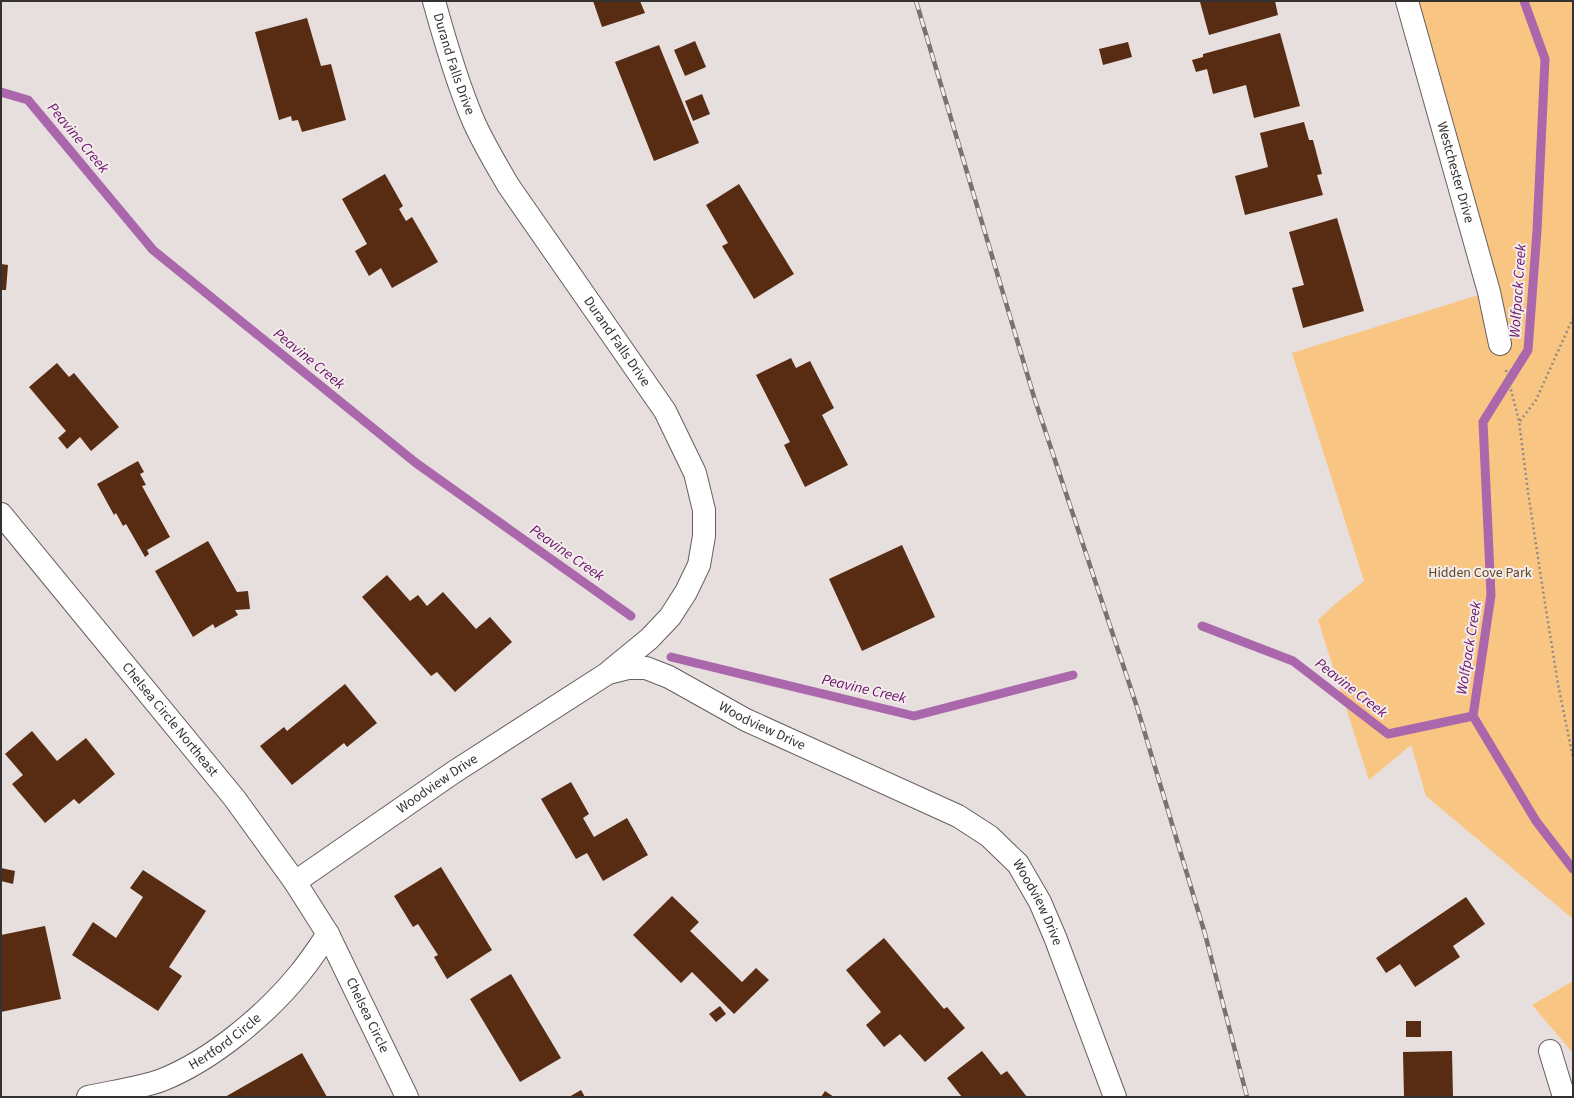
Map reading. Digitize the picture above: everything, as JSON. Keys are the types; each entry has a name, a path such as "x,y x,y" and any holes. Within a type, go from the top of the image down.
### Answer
{"street":[{"name":"Durand Falls Drive","path":"434,1 462,94 489,153 508,185 666,411 695,473 701,494 704,510 704,536 699,565 686,592 670,617 649,639 608,673"},
{"name":"Westchester Drive","path":"1407,1 1489,292 1500,344"},
{"name":"Chelsea Circle Northeast","path":"1,514 235,799 295,882 328,934"},
{"name":"Woodview Drive","path":"295,882 454,772 608,673 628,668 646,668 669,677 746,720 958,816 989,836 1018,864 1040,902 1058,944 1115,1097"},
{"name":"Hertford Circle","path":"88,1097 161,1080 192,1066 246,1028 300,974 328,934"},
{"name":"Chelsea Circle","path":"328,934 407,1097"},
{"path":"1550,1051 1564,1097"}],"path":[{"path":"1519,421 1536,400 1573,318"},
{"path":"1506,371 1519,421 1544,597 1558,684 1573,758"}],"green space":[{"name":"Hidden Cove Park","path":"1406,1 1573,1 1573,919 1426,796 1411,745 1369,780 1318,620 1364,581 1292,353 1488,292"},
{"path":"1573,981 1573,1053 1532,1005"}],"building":[{"path":"593,1 640,1 645,13 602,27"},
{"path":"1275,1 1278,15 1209,35 1200,2"},
{"path":"307,18 321,66 331,64 346,120 302,132 298,120 292,121 291,116 279,120 255,32"},
{"path":"1280,33 1300,106 1254,118 1246,85 1213,94 1207,69 1196,72 1192,60 1203,57 1203,54"},
{"path":"695,41 706,67 685,76 674,50"},
{"path":"1128,42 1132,57 1103,65 1099,49"},
{"path":"659,45 699,143 654,161 615,62"},
{"path":"702,94 710,114 693,121 685,101"},
{"path":"1304,122 1309,140 1313,140 1322,174 1317,175 1323,195 1245,215 1235,176 1268,167 1260,133"},
{"path":"385,174 403,206 399,209 406,221 412,217 438,262 392,288 381,268 369,276 355,251 367,244 342,199"},
{"path":"739,184 794,274 754,299 722,246 728,243 706,205"},
{"path":"1337,218 1364,311 1303,328 1292,288 1304,285 1289,232"},
{"path":"1,264 8,265 6,290 1,290"},
{"path":"791,358 796,368 810,361 834,408 822,415 848,465 805,487 784,445 790,442 756,375"},
{"path":"57,363 69,377 74,373 119,427 91,451 80,437 67,449 58,438 66,431 29,387"},
{"path":"138,461 144,472 140,474 146,485 142,486 170,537 147,550 149,554 145,557 126,524 123,526 116,513 114,515 97,484"},
{"path":"208,541 237,592 248,591 250,609 235,610 238,615 215,628 213,624 193,637 155,571"},
{"path":"902,545 935,617 862,651 829,579"},
{"path":"387,575 410,601 418,595 427,606 443,592 476,629 490,617 512,642 455,692 437,672 431,676 362,597"},
{"path":"345,684 377,723 347,747 344,743 292,785 260,746 284,727 287,731"},
{"path":"32,731 57,761 86,738 115,774 79,804 74,799 45,823 12,784 23,775 5,754"},
{"path":"571,782 589,814 583,818 594,837 627,818 648,855 603,881 587,853 576,859 541,799"},
{"path":"441,867 492,950 447,979 434,957 438,955 418,924 413,927 394,896"},
{"path":"1,868 15,871 13,884 1,881"},
{"path":"143,870 206,911 169,967 182,976 158,1011 72,955 93,922 116,938 143,897 130,888"},
{"path":"672,896 699,922 690,931 742,982 756,968 769,980 734,1014 692,972 681,983 633,935"},
{"path":"1466,897 1485,924 1453,946 1460,957 1415,987 1400,964 1386,973 1376,958"},
{"path":"45,926 61,999 1,1012 1,935"},
{"path":"884,938 944,1009 947,1007 965,1028 925,1062 900,1034 884,1047 866,1025 881,1012 846,970"},
{"path":"511,974 561,1058 520,1082 470,999"},
{"path":"720,1006 726,1014 716,1022 709,1014"},
{"path":"1406,1021 1421,1021 1421,1037 1406,1037"},
{"path":"982,1051 1001,1075 1007,1071 1027,1097 962,1097 947,1078"},
{"path":"1452,1051 1453,1096 1404,1097 1403,1052"},
{"path":"302,1053 327,1097 225,1097"},
{"path":"581,1090 585,1097 569,1097"},
{"path":"825,1091 834,1097 821,1097"}],"waterway":[{"name":"Wolfpack Creek","path":"1473,716 1491,595 1483,422 1528,350 1537,231 1545,59 1524,1"},
{"name":"Peavine Creek","path":"1,92 28,100 153,250 416,463 631,616"},
{"name":"Peavine Creek","path":"1202,626 1293,661 1388,734 1473,716 1536,821 1573,869"},
{"name":"Peavine Creek","path":"671,657 914,716 1073,675"}],"railway":[{"path":"916,1 1034,397 1137,707 1205,934 1247,1097"}]}
